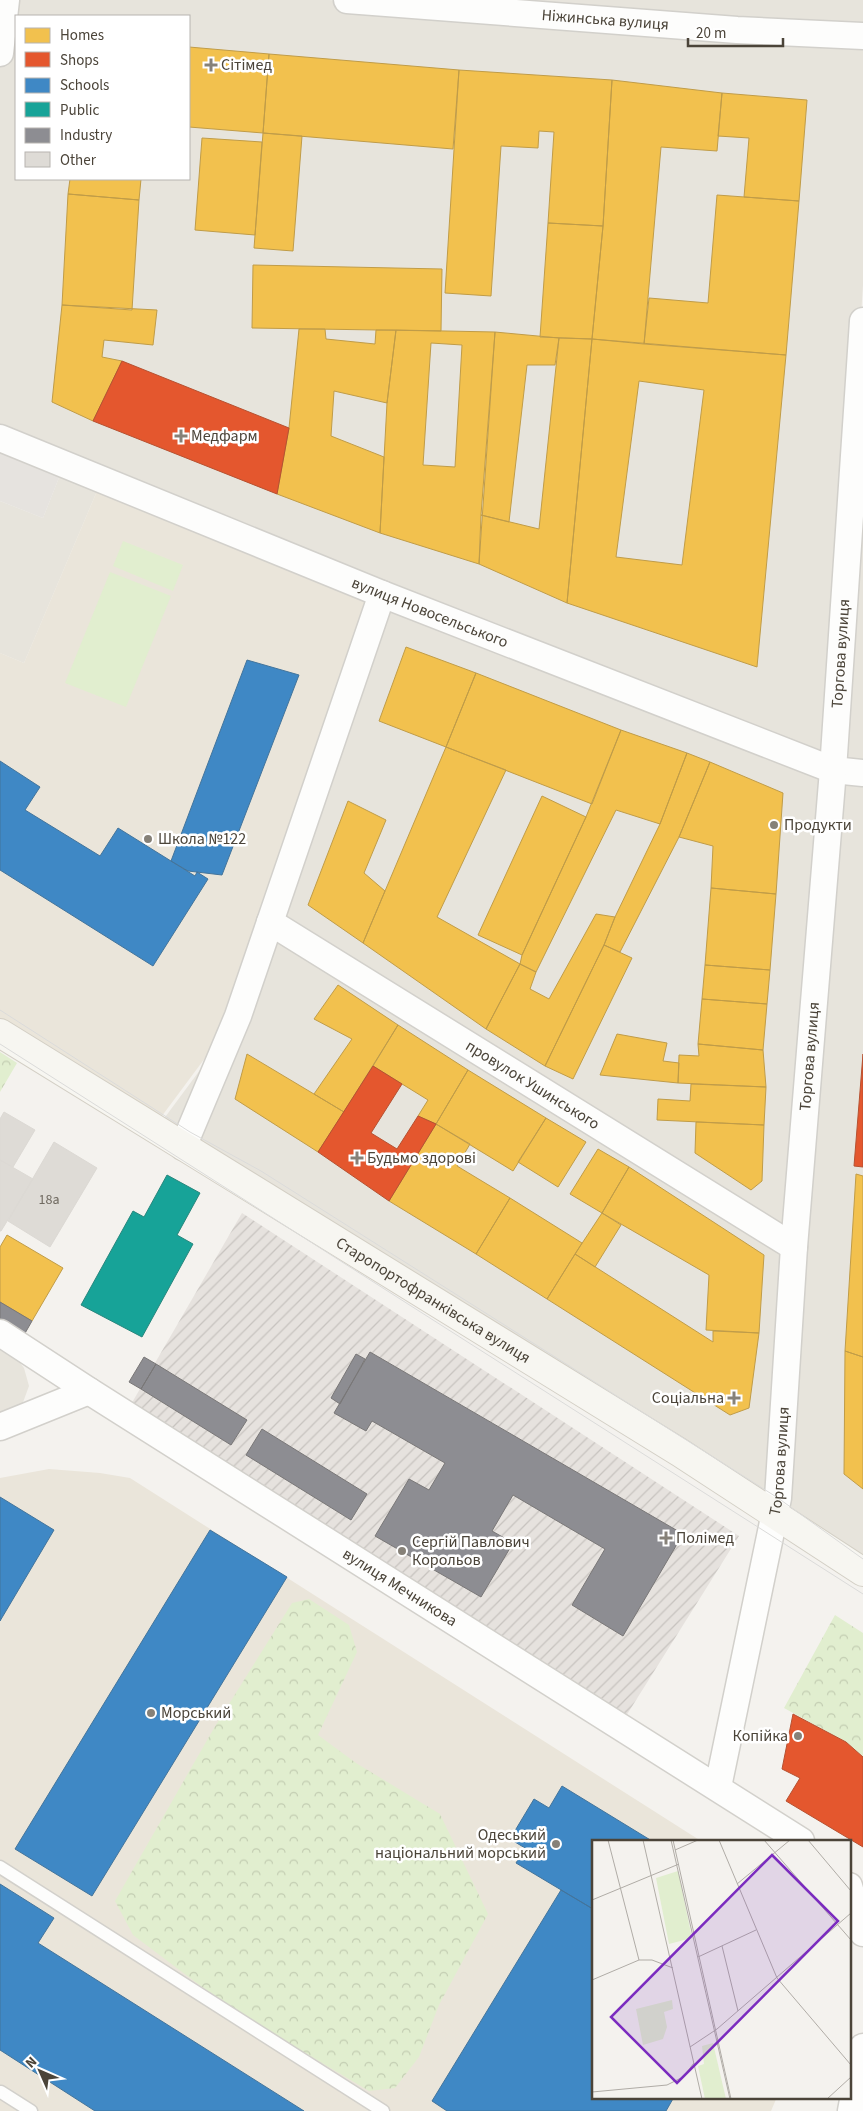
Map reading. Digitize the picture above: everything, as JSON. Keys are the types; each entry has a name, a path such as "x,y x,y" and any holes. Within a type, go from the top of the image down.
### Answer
{"main road":[{"name":"Старопортофранківська вулиця","path":"0,1032 182,1147 670,1447 863,1572"}],"street":[{"path":"0,53 6,0"},
{"name":"Ніжинська вулиця","path":"347,0 737,30 863,36"},
{"name":"Торгова вулиця","path":"718,1787 778,1498 794,1247 832,770 863,321"},
{"name":"вулиця Новосельського","path":"0,438 382,594 832,770 863,773"},
{"path":"182,1147 238,1016 382,594"},
{"name":"провулок Ушинського","path":"270,922 794,1247"},
{"name":"вулиця Мечникова","path":"0,1332 89,1392 799,1840"},
{"path":"0,1427 89,1392"},
{"path":"850,1873 863,1881"},
{"path":"850,1889 863,1933"},
{"path":"851,2111 863,2047"}],"lane":[{"path":"0,1868 383,2111"},
{"path":"1,2092 32,2111"}],"shaded area":[{"path":"7,0 329,0 863,41 863,285 832,769 0,435 0,66"},
{"path":"381,0 863,0 863,36"},
{"path":"863,343 863,772 833,770"},
{"path":"0,443 62,470 43,518 0,501"},
{"path":"62,470 100,484 24,663 0,653 0,501 43,518"},
{"name":"Школа №122","path":"100,484 379,596 237,1015 156,1124 0,1024 0,653 24,663"},
{"path":"383,596 863,773 863,1566 779,1513 793,1241 272,920"},
{"path":"271,923 792,1248 772,1510 157,1128 240,1016"},
{"path":"242,1213 739,1536 621,1724 126,1413"},
{"path":"0,1341 7,1345 24,1368 29,1386 18,1416 0,1423"},
{"path":"49,1469 100,1473 130,1478 699,1840 592,1840 592,2098 777,2098 771,2111 0,2111 0,1478"}],"green space":[{"path":"123,541 183,565 173,591 113,566"},
{"path":"110,572 171,596 126,707 65,683"},
{"path":"0,1052 17,1063 0,1092"},
{"path":"309,1599 349,1625 357,1652 318,1735 356,1763 440,1814 488,1914 439,2005 419,2057 395,2088 369,2091 265,2029 202,1987 133,1935 115,1901 214,1728 292,1603"},
{"path":"835,1615 863,1633 863,1757 846,1742 784,1708"}],"building: Homes":[{"path":"190,47 269,54 263,133 190,127"},
{"path":"269,54 459,70 453,149 263,133"},
{"path":"459,70 612,80 603,226 548,223 554,132 539,131 538,148 501,146 491,296 445,293"},
{"path":"612,80 722,93 717,151 661,147 644,344 592,339 603,226"},
{"path":"722,93 807,100 799,201 744,197 749,138 718,136"},
{"path":"263,133 302,136 293,251 254,248"},
{"path":"202,138 262,142 255,235 195,230"},
{"path":"70,180 141,180 139,200 68,194"},
{"path":"68,194 139,200 132,310 62,305"},
{"path":"717,195 799,201 786,355 644,344 649,298 708,303"},
{"path":"548,223 603,226 592,339 540,337"},
{"path":"253,265 442,269 441,331 252,328"},
{"path":"62,305 157,310 153,345 104,340 102,357 122,361 93,421 52,402"},
{"path":"299,329 325,329 326,339 375,344 376,330 396,330 387,403 334,391 331,436 384,457 380,533 277,494 289,428"},
{"path":"396,330 495,332 479,564 380,533 387,403","holes":["431,343 462,345 455,467 423,465"]},
{"path":"495,332 559,338 555,365 527,365 509,522 481,515"},
{"path":"559,338 592,339 567,603 479,564 481,515 539,529"},
{"path":"592,339 786,355 757,667 567,603","holes":["639,381 704,390 682,565 616,557"]},
{"path":"406,647 476,673 446,747 379,721"},
{"path":"476,673 621,730 592,804 446,747"},
{"path":"621,730 687,753 660,824 616,810 536,972 520,964 522,955 586,817"},
{"path":"446,747 506,770 437,917 520,964 486,1029 363,943"},
{"path":"687,753 710,762 679,837 620,952 604,945 615,917 660,824"},
{"path":"710,762 783,793 776,894 711,888 713,846 679,837"},
{"path":"542,796 586,817 522,955 478,935"},
{"path":"348,801 386,820 364,873 385,891 363,943 308,905"},
{"path":"711,888 776,894 770,970 705,965"},
{"path":"596,914 615,917 604,945 545,1066 486,1029 520,964 536,972 530,989 549,999"},
{"path":"604,945 632,958 573,1079 545,1066"},
{"path":"705,965 770,970 767,1004 702,999"},
{"path":"338,985 398,1025 344,1112 314,1094 352,1039 314,1019"},
{"path":"702,999 767,1004 763,1050 698,1044"},
{"path":"398,1025 468,1070 436,1124 418,1116 428,1100 373,1066"},
{"path":"617,1034 667,1043 663,1061 679,1063 678,1083 600,1075"},
{"path":"698,1044 763,1050 766,1087 678,1083 679,1055 699,1056"},
{"path":"247,1054 344,1112 318,1152 235,1099"},
{"path":"468,1070 546,1118 513,1171 436,1124"},
{"path":"691,1084 766,1087 764,1125 657,1120 658,1099 690,1101"},
{"path":"546,1118 586,1142 558,1187 518,1162"},
{"path":"696,1122 764,1125 762,1181 751,1190 695,1153"},
{"path":"436,1124 470,1144 457,1166 510,1198 476,1254 389,1201"},
{"path":"598,1149 629,1167 602,1213 570,1194"},
{"path":"629,1167 764,1255 759,1333 706,1330 709,1275 602,1213"},
{"path":"856,1174 863,1176 863,1357 845,1351"},
{"path":"510,1198 582,1243 547,1299 476,1254"},
{"path":"602,1213 621,1225 595,1267 575,1254"},
{"path":"7,1235 63,1268 32,1321 0,1302 0,1247"},
{"path":"575,1254 713,1342 713,1331 759,1333 749,1408 730,1415 547,1299"},
{"path":"845,1351 863,1357 863,1489 844,1474"}],"building: Shops":[{"path":"122,361 289,428 277,494 93,421"},
{"path":"863,1054 863,1167 854,1166"},
{"path":"373,1066 402,1084 371,1133 397,1149 418,1116 436,1124 389,1201 318,1152"},
{"path":"793,1714 846,1742 863,1757 863,1847 786,1801 800,1778 782,1769"}],"building: Schools":[{"path":"247,660 299,675 222,875 188,871 171,861"},
{"path":"0,761 40,787 25,810 100,856 118,828 195,876 197,872 208,879 153,966 0,870"},
{"path":"0,1497 54,1530 0,1621"},
{"name":"Морський","path":"210,1530 287,1577 92,1896 15,1849"},
{"name":"Одеський національний морський","path":"562,1786 650,1840 592,1840 592,1908 516,1863 525,1848 510,1839 534,1799 549,1808"},
{"path":"0,1884 54,1918 38,1943 304,2111 95,2111 0,2050"},
{"path":"561,1890 592,1908 592,2098 673,2098 666,2111 447,2111 432,2101"}],"building: Public":[{"path":"167,1175 200,1193 177,1235 193,1244 142,1337 81,1305 133,1211 144,1217"}],"building: Industry":[{"path":"0,1302 32,1321 24,1335 0,1321"},
{"path":"370,1352 683,1534 623,1636 572,1605 605,1549 513,1495 492,1531 513,1543 481,1597 375,1536 409,1479 429,1490 445,1463 372,1421 366,1431 334,1413"},
{"path":"356,1354 365,1359 340,1404 331,1398"},
{"path":"144,1357 156,1364 141,1389 129,1382"},
{"path":"156,1364 247,1420 231,1445 141,1389"},
{"path":"262,1429 367,1494 351,1520 246,1455"}],"building: Other":[{"path":"4,1112 35,1130 13,1167 0,1160 0,1119"},
{"path":"54,1142 97,1168 50,1247 8,1221"},
{"path":"0,1160 33,1179 1,1231 0,1231"}],"tram line":[{"path":"0,1010 190,1132 261,1171 778,1498 863,1559"},
{"path":"0,1044 863,1594"}],"place":[{"name":"Сітімед","path":"211,65"},
{"name":"Медфарм","path":"181,436"},
{"name":"Продукти","path":"774,825"},
{"name":"Школа №122","path":"148,839"},
{"name":"Будьмо здорові","path":"357,1158"},
{"name":"Соціальна","path":"734,1398"},
{"name":"Полімед","path":"666,1538"},
{"name":"Сергій Павлович Корольов","path":"402,1551"},
{"name":"Морський","path":"151,1713"},
{"name":"Копiйка","path":"798,1736"},
{"name":"Одеський національний морський","path":"556,1844"}]}
